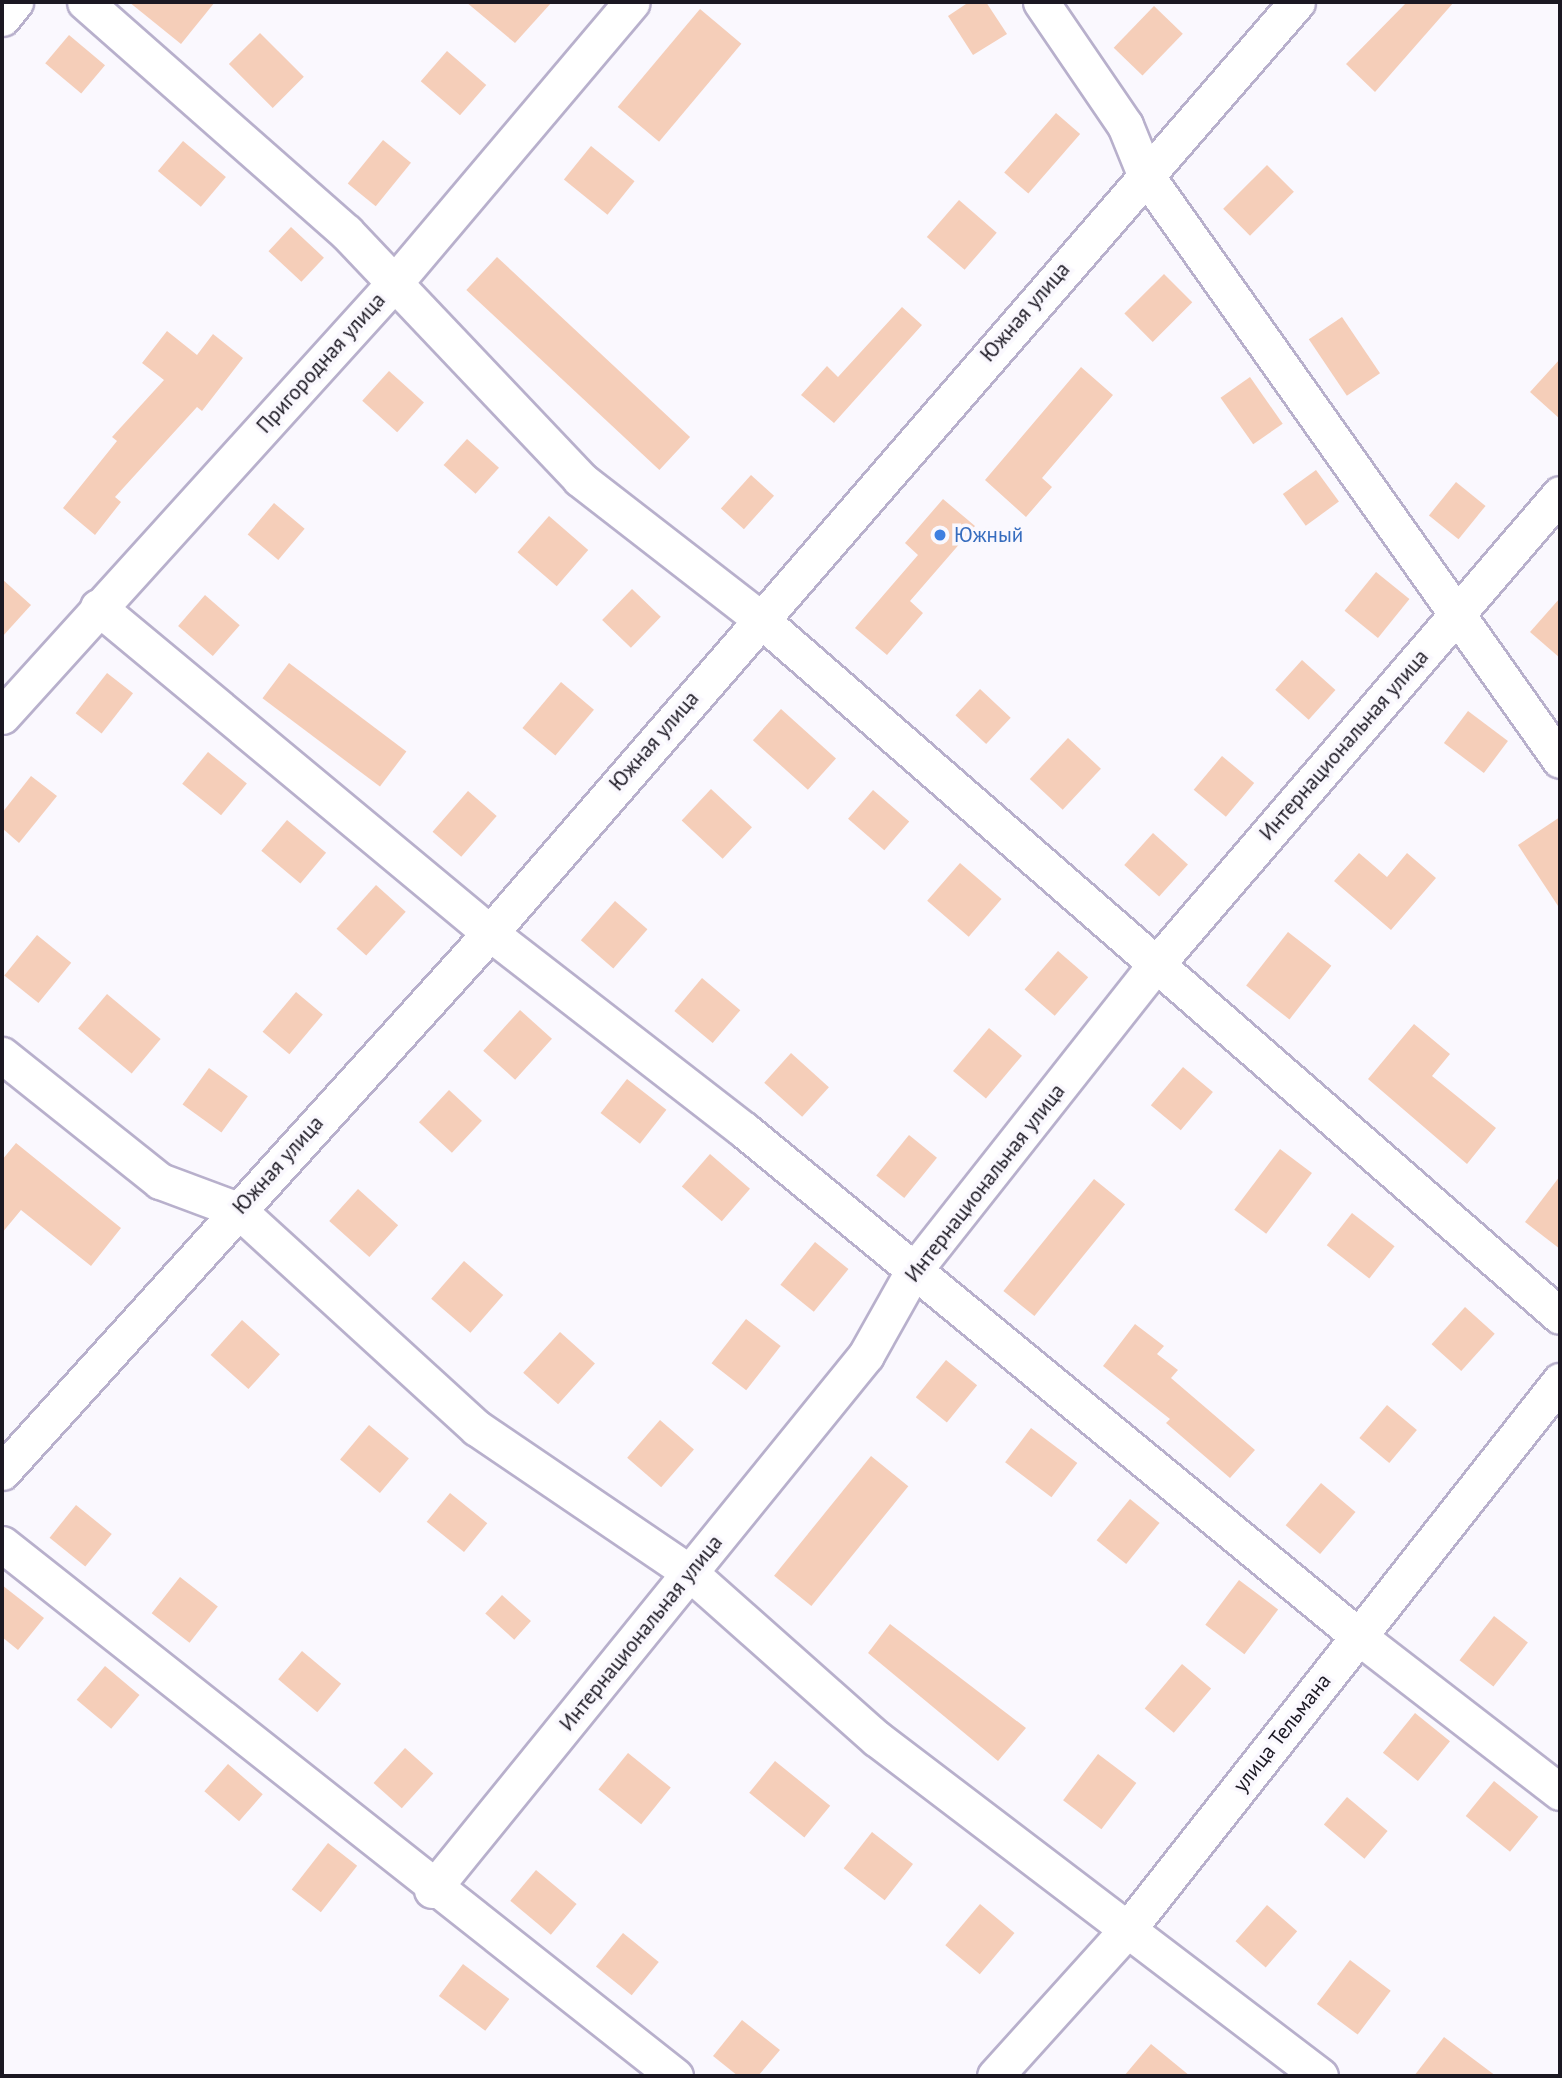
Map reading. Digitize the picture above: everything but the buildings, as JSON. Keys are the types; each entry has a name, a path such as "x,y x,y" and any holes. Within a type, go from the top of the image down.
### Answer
{"street":[{"path":"2,18 15,2"},
{"path":"85,2 396,281 580,479 759,618 1154,967 1560,1316"},
{"name":"Пригородная улица","path":"2,716 396,281 632,2"},
{"path":"1041,2 1125,125 1145,174 1454,618 1560,760"},
{"name":"Южная улица","path":"2,1472 490,933 759,618 1297,2"},
{"name":"Интернациональная улица","path":"432,1890 866,1355 912,1273 1154,967 1560,494"},
{"path":"99,607 490,933 744,1130 912,1273 1358,1636 1560,1792"},
{"path":"2,1055 160,1181 237,1210 477,1428 690,1573 876,1738 1320,2076"},
{"name":"улица Тельмана","path":"995,2076 1128,1929 1560,1381"},
{"path":"2,1544 432,1890 675,2076"}],"place":[{"name":"Южный","path":"940,535"}]}
